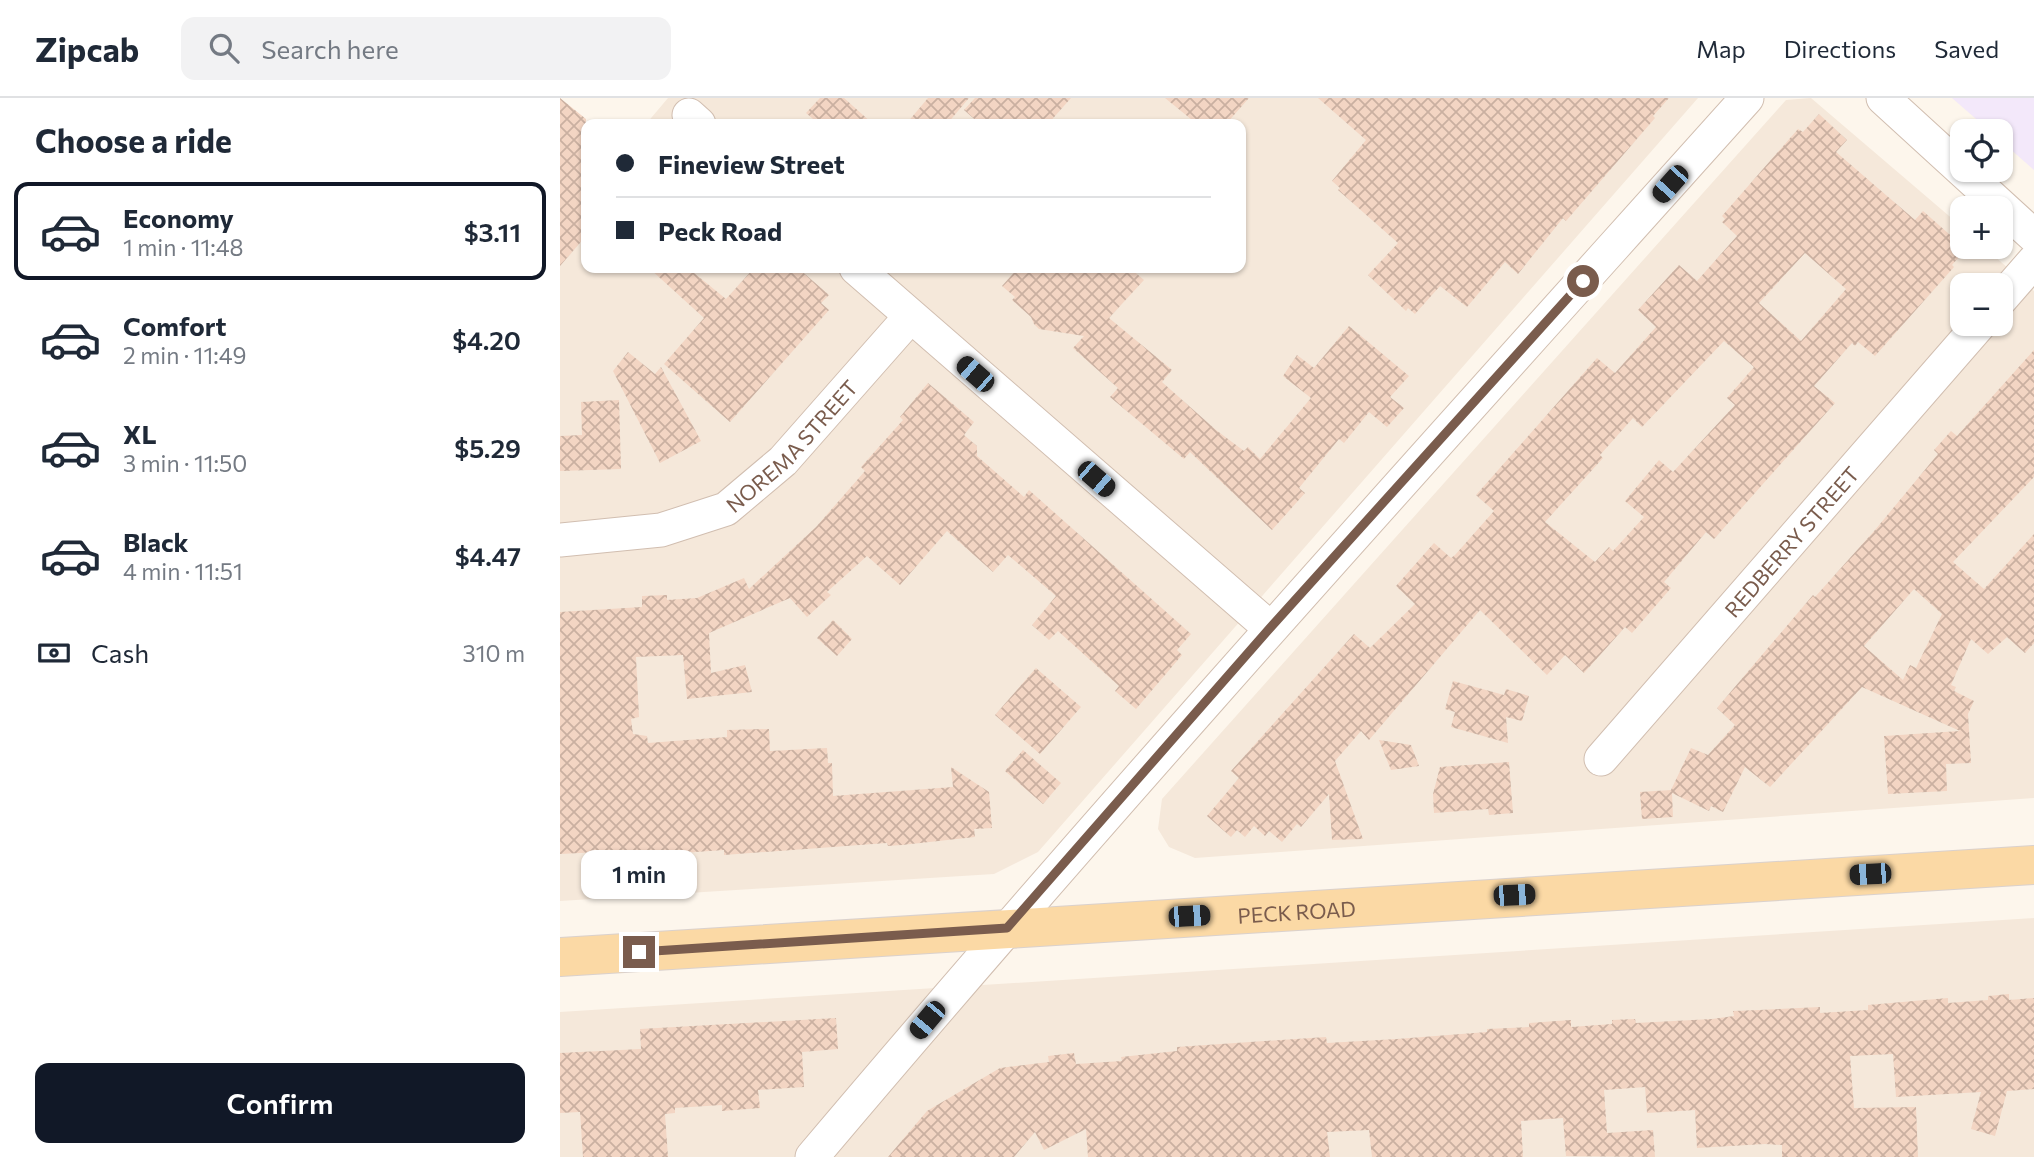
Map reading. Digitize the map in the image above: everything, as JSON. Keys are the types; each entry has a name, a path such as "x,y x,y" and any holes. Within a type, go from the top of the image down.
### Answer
{"main road":[{"name":"PECK ROAD","path":"560,957 2034,865"}],"street":[{"path":"811,1157 1270,628 1746,98"},
{"path":"1883,98 2034,236"},
{"path":"2013,285 2034,261"},
{"path":"862,273 1270,628"},
{"name":"NOREMA STREET","path":"560,540 661,530 726,509 783,461 910,317"},
{"name":"REDBERRY STREET","path":"1601,759 1970,336"}],"shaded area":[{"path":"668,98 1698,98 1038,852 994,874 560,901 560,221 581,198 581,273 1246,273 1246,119 650,119"},
{"path":"1811,98 1950,217 1950,259 1998,259 2034,291 2034,798 1195,858 1169,847 1158,829 1162,799 1786,100"},
{"path":"1952,98 2034,98 2034,170 2013,151 2013,119 1976,119"},
{"path":"2034,918 2034,1157 560,1157 560,1012"}],"building":[{"path":"560,98 586,119 581,119 581,242 560,266"},
{"path":"820,98 844,98 867,119 813,119 806,113"},
{"path":"928,98 969,98 951,119 910,119"},
{"path":"975,98 1071,98 1052,119 974,119 964,110"},
{"path":"1165,98 1249,98 1230,119 1191,119"},
{"path":"1318,98 1669,98 1653,116 1655,118 1566,221 1563,218 1518,274 1505,262 1467,307 1440,286 1415,314 1408,308 1406,311 1368,275 1398,243 1338,190 1340,188 1332,181 1366,140"},
{"path":"1819,114 1847,140 1836,152 1915,220 1923,211 1950,235 1950,259 1957,259 1952,265 1954,267 1875,356 1858,342 1855,346 1852,343 1814,386 1835,403 1714,539 1706,532 1664,582 1671,588 1632,633 1625,627 1584,673 1565,655 1547,675 1480,610 1369,740 1361,731 1335,761 1363,839 1332,840 1329,794 1301,827 1297,824 1282,842 1269,831 1265,836 1254,826 1245,837 1237,830 1231,837 1207,816 1239,778 1231,771 1354,634 1370,648 1415,604 1396,586 1434,543 1451,558 1455,555 1494,511 1476,495 1597,358 1615,373 1656,327 1638,310 1679,265 1697,281 1737,236 1722,222 1725,219 1722,216 1798,129 1803,132","holes":["1805,253 1846,289 1801,341 1759,303","1724,341 1754,367 1727,398 1735,405 1673,472 1659,460 1625,501 1644,517 1613,551 1609,547 1595,562 1545,522 1603,458 1600,455 1633,418 1642,427"]},
{"path":"654,273 694,273 726,299 749,273 804,273 829,295 821,303 829,310 730,422 664,364 704,318"},
{"path":"1014,273 1136,273 1144,280 1109,318 1172,370 1162,382 1216,430 1244,451 1248,447 1260,459 1311,398 1283,376 1297,355 1314,368 1349,326 1409,376 1390,397 1404,408 1387,427 1369,412 1344,443 1339,439 1299,488 1305,493 1272,530 1190,452 1184,459 1110,397 1118,388 1073,348 1084,336 1039,329 1031,317 1012,300 1015,297 1002,286"},
{"path":"2034,350 2034,477 1953,562 1984,589 2034,534 2034,643 2025,653 2007,637 1988,654 1971,639 1951,685 1956,687 1954,691 1974,701 1968,714 1971,763 1946,764 1947,791 1888,794 1884,736 1960,731 1862,687 1770,787 1745,767 1723,812 1711,806 1709,811 1672,793 1673,817 1642,819 1640,792 1671,790 1691,748 1708,755 1735,725 1717,708 1813,595 1815,597 1875,530 1938,454 1934,450 1951,431 1957,436","holes":["1914,589 1942,614 1916,668 1910,665 1903,680 1864,646"]},
{"path":"628,352 655,374 661,367 701,441 660,463 613,371"},
{"path":"928,383 974,422 964,435 977,446 977,456 1024,497 1029,490 1191,634 1177,650 1182,655 1136,709 1115,691 1119,686 1058,631 1049,640 1032,625 1056,596 1008,555 993,572 947,531 900,585 867,556 827,592 831,595 807,617 790,598 709,633 711,673 745,665 752,692 687,699 683,655 636,657 639,717 631,719 633,734 647,736 648,743 727,737 727,730 769,729 770,751 827,748 828,763 832,763 833,796 953,787 951,767 989,792 992,828 974,829 975,837 888,846 887,843 724,855 724,850 639,856 639,860 602,862 601,852 560,854 560,612 642,607 642,596 667,595 667,600 697,598 744,578 749,589 816,527 865,471 861,467 903,420 900,417"},
{"path":"619,400 621,469 560,471 560,436 582,435 581,402"},
{"path":"833,620 852,639 837,656 817,638"},
{"path":"1036,668 1081,707 1040,754 995,715"},
{"path":"1453,681 1504,695 1506,689 1529,696 1522,721 1506,717 1508,743 1451,727 1455,712 1445,709"},
{"path":"1379,740 1411,745 1419,766 1391,770"},
{"path":"1023,750 1061,783 1043,804 1005,771"},
{"path":"1509,762 1513,813 1489,815 1488,809 1434,813 1433,794 1440,767"},
{"path":"2009,994 2009,1000 2034,998 2034,1089 2007,1091 1995,1136 1971,1129 1981,1092 1896,1097 1893,1054 1850,1056 1854,1108 1916,1107 1918,1157 1782,1157 1782,1145 1765,1144 1697,1148 1695,1110 1647,1113 1645,1087 1604,1090 1607,1133 1653,1130 1655,1157 1566,1156 1563,1118 1521,1121 1523,1157 1372,1157 1369,1130 1327,1132 1330,1157 1088,1157 1086,1129 1044,1150 1035,1132 1014,1157 888,1157 927,1111 1000,1068 1049,1062 1048,1056 1074,1053 1076,1064 1122,1061 1121,1057 1177,1051 1177,1047 1326,1037 1327,1043 1397,1039 1487,1032 1487,1029 1529,1027 1529,1023 1571,1020 1571,1027 1612,1024 1612,1020 1635,1019 1636,1023 1712,1019 1734,1016 1733,1011 1820,1007 1820,1013 1868,1010 1868,1005 1948,998 1948,1003 1988,1000 1988,996"},
{"path":"836,1018 838,1049 802,1052 804,1087 758,1090 760,1108 722,1111 722,1105 675,1108 675,1113 665,1114 668,1157 583,1157 580,1112 560,1113 560,1053 641,1049 640,1029"}],"route":[{"path":"639,952 1007,928 1270,628 1583,281"}]}
